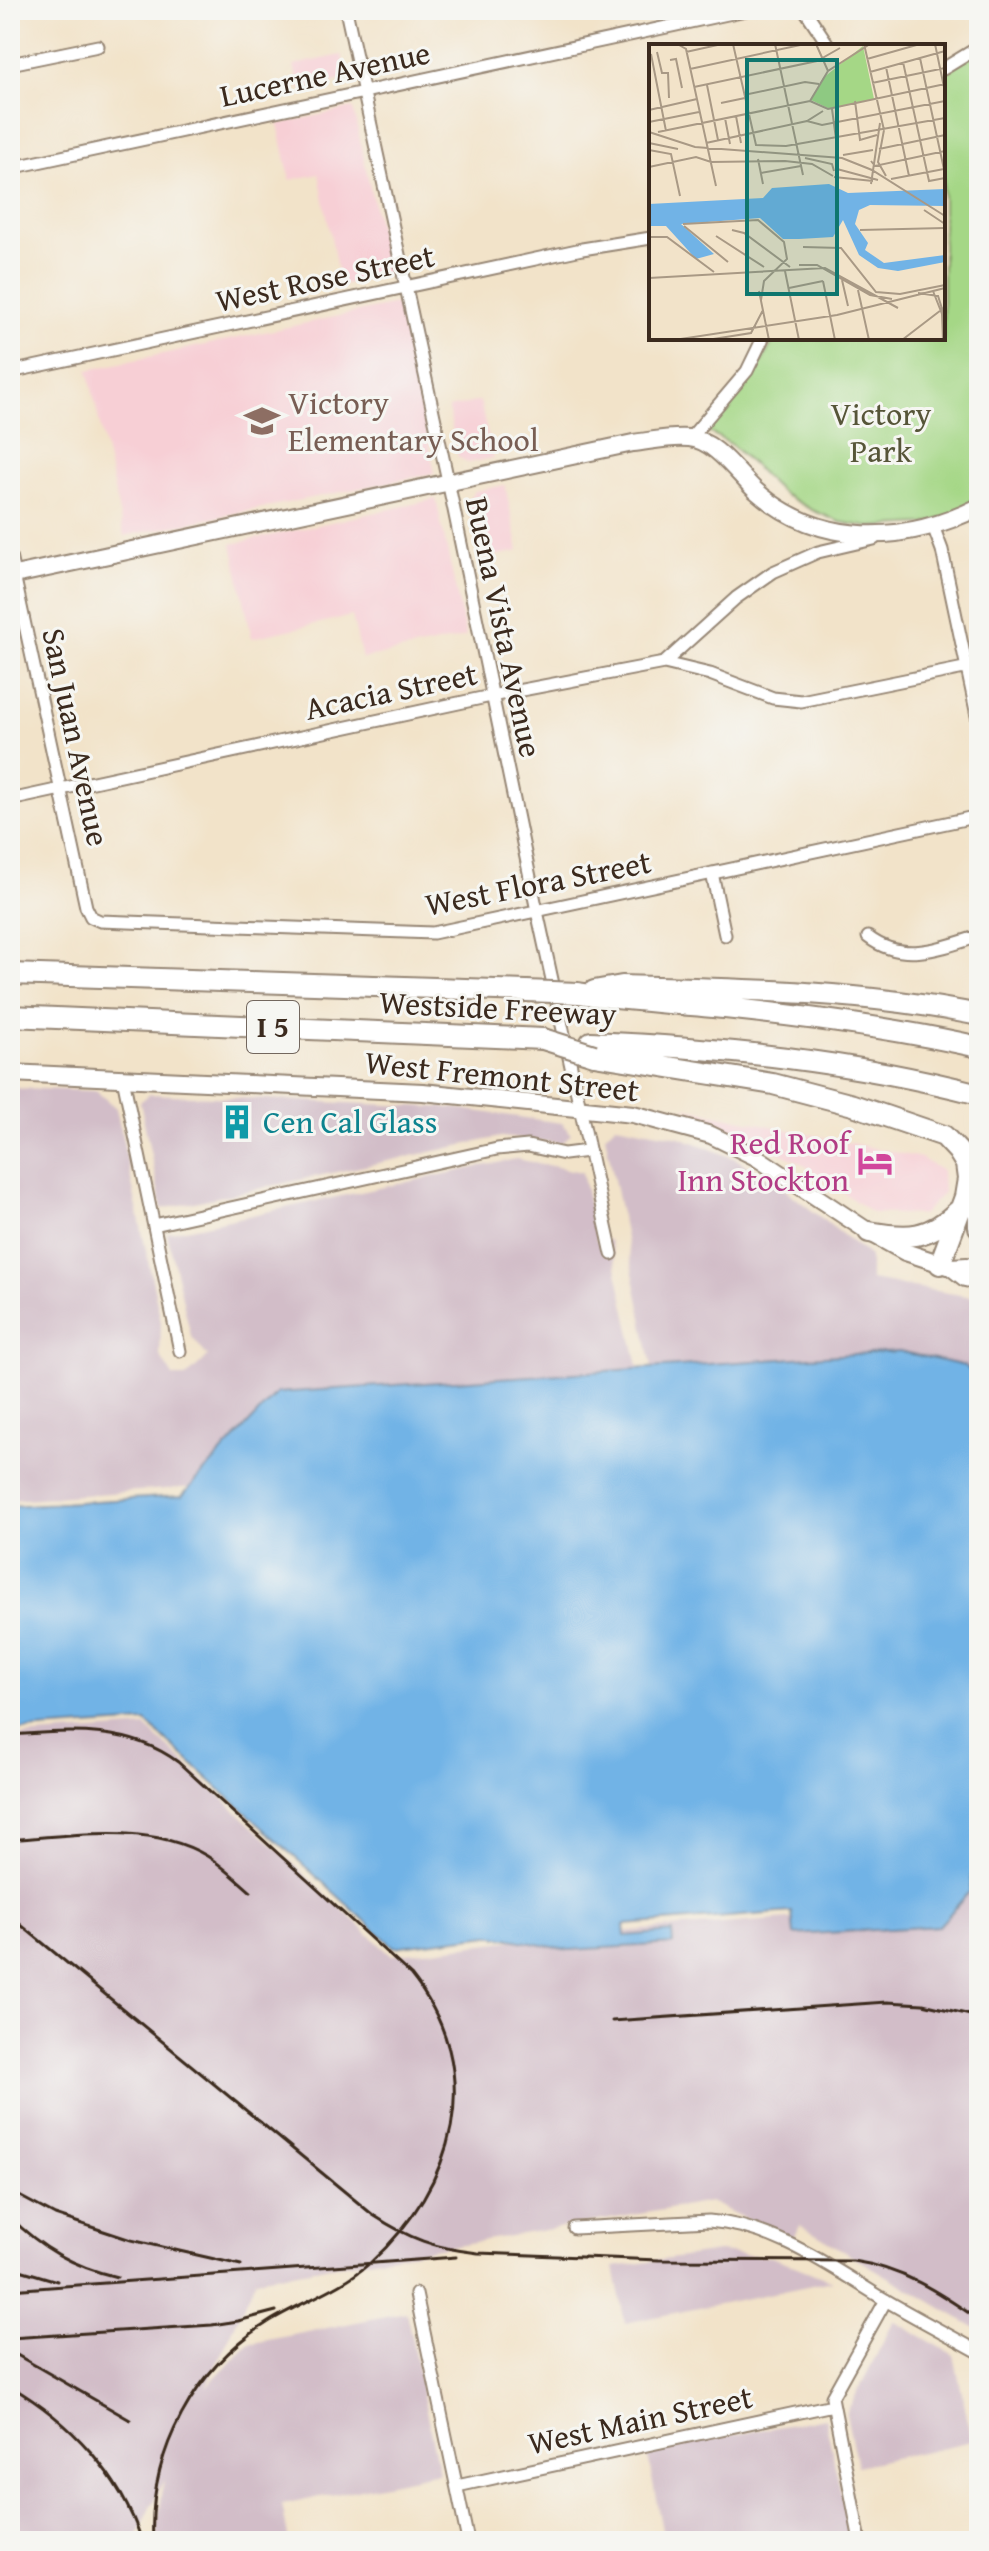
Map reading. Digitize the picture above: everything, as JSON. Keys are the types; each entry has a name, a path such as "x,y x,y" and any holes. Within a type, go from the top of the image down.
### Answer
{"highway":[{"name":"Westside Freeway","path":"10,974 578,993 803,1016 979,1047"},
{"path":"578,993 622,986 761,989 891,1000 979,1015"},
{"name":"Westside Freeway","path":"10,1016 540,1039 592,1049 765,1053 851,1065 979,1094"},
{"path":"592,1049 820,1095 934,1130 951,1142 966,1164 968,1179 945,1265"},
{"path":"945,1265 979,1196"},
{"path":"979,1196 979,1227"},
{"path":"869,1232 902,1238 923,1234 943,1225 958,1211"}],"street":[{"name":"Buena Vista Avenue","path":"346,10 612,1254"},
{"name":"Lucerne Avenue","path":"10,168 746,10"},
{"path":"805,10 828,44"},
{"path":"10,64 98,46"},
{"path":"945,68 979,47"},
{"name":"West Rose Street","path":"10,372 601,245 649,238"},
{"path":"691,437 747,371 762,340"},
{"path":"12,576 633,443 691,437 717,451 756,490 798,518 826,529 890,535"},
{"path":"664,663 736,598 773,572 818,552 933,526 979,507"},
{"path":"933,526 973,666 979,725"},
{"name":"San Juan Avenue","path":"10,556 86,907 91,917 100,921"},
{"path":"664,663 710,674 773,698 801,701 818,700 973,666"},
{"name":"Acacia Street","path":"10,800 491,696 664,663"},
{"name":"West Flora Street","path":"100,921 433,933 979,816"},
{"path":"712,873 725,935"},
{"path":"868,937 888,948 919,953 979,936"},
{"name":"West Fremont Street","path":"10,1073 423,1092 633,1114 711,1135 756,1157 869,1232 905,1252 945,1265 979,1269"},
{"path":"123,1078 180,1351"},
{"path":"154,1225 497,1149 528,1146 564,1154 588,1151"},
{"name":"West Fremont Street","path":"945,1265 965,1278 979,1281"},
{"path":"574,2228 687,2221 736,2225 765,2233 979,2352"},
{"path":"416,2294 468,2541"},
{"path":"860,2541 832,2397 886,2300"},
{"name":"West Main Street","path":"457,2486 833,2405"}],"shaded area":[{"path":"342,55 347,79 299,89 294,65"},
{"path":"353,108 389,275 340,285 319,174 290,180 278,124"},
{"name":"Victory Elementary School","path":"400,303 435,473 124,536 88,370"},
{"path":"480,401 493,458 469,463 458,457 448,408"},
{"path":"505,485 519,551 480,559 467,501 475,491"},
{"path":"436,499 466,637 362,659 352,616 252,638 232,544"},
{"path":"10,1088 96,1091 116,1108 161,1322 160,1356 173,1377 186,1377 208,1357 191,1336 167,1233 516,1159 582,1172 597,1242 610,1240 642,1384 655,1382 605,1135 616,1125 680,1137 736,1159 787,1191 870,1256 870,1280 979,1298 979,1445 209,1486 10,1500"},
{"path":"150,1094 453,1108 562,1123 571,1134 561,1143 501,1137 162,1209 140,1102"},
{"path":"682,1107 921,1158 942,1171 943,1193 922,1215 872,1213 801,1163"},
{"path":"146,1727 391,1955 525,1939 893,1911 979,1814 979,2330 800,2225 791,2241 710,2202 256,2279 206,2387 248,2344 406,2312 439,2473 282,2505 289,2541 159,2541 157,2531 164,2480 135,2541 10,2541 10,1737"},
{"path":"718,2252 772,2257 832,2281 625,2323 614,2267"},
{"path":"894,2321 954,2355 972,2441 857,2466 846,2414"},
{"path":"825,2418 851,2541 664,2541 647,2451"}],"green space":[{"name":"Victory Park","path":"979,48 979,507 925,524 868,527 840,522 783,494 731,444 705,430 761,363 774,340 945,340 945,71"}],"water":[{"path":"899,1351 965,1366 979,1379 979,1824 970,1891 939,1926 794,1935 792,1912 624,1925 625,1936 672,1932 673,1944 569,1950 489,1935 394,1947 146,1722 10,1731 10,1506 182,1496 277,1393"}],"railway":[{"path":"10,1735 75,1732 118,1736 159,1750 178,1762 411,1975 435,2012 449,2050 454,2088 451,2126 441,2163 423,2199 399,2232 370,2263 347,2280 270,2321 243,2340 219,2362 199,2387 168,2444 154,2508 153,2541"},
{"path":"10,1840 111,1833 161,1838 207,1856 251,1892"},
{"path":"10,1916 373,2215 411,2236 435,2245 478,2253 659,2260 853,2261 904,2275 979,2320"},
{"path":"612,2021 887,2002 923,2004 979,2017"},
{"path":"10,2191 55,2215 131,2240 241,2265"},
{"path":"10,2217 59,2255 86,2268 117,2277"},
{"path":"10,2290 456,2257"},
{"path":"10,2267 57,2281"},
{"path":"10,2338 212,2325 276,2311"},
{"path":"10,2351 130,2420"},
{"path":"10,2386 53,2416 90,2452 121,2493 142,2541"}],"place":[{"name":"Victory Elementary School","path":"262,421"},
{"name":"Cen Cal Glass","path":"237,1122"},
{"name":"Red Roof Inn Stockton","path":"875,1161"}]}
